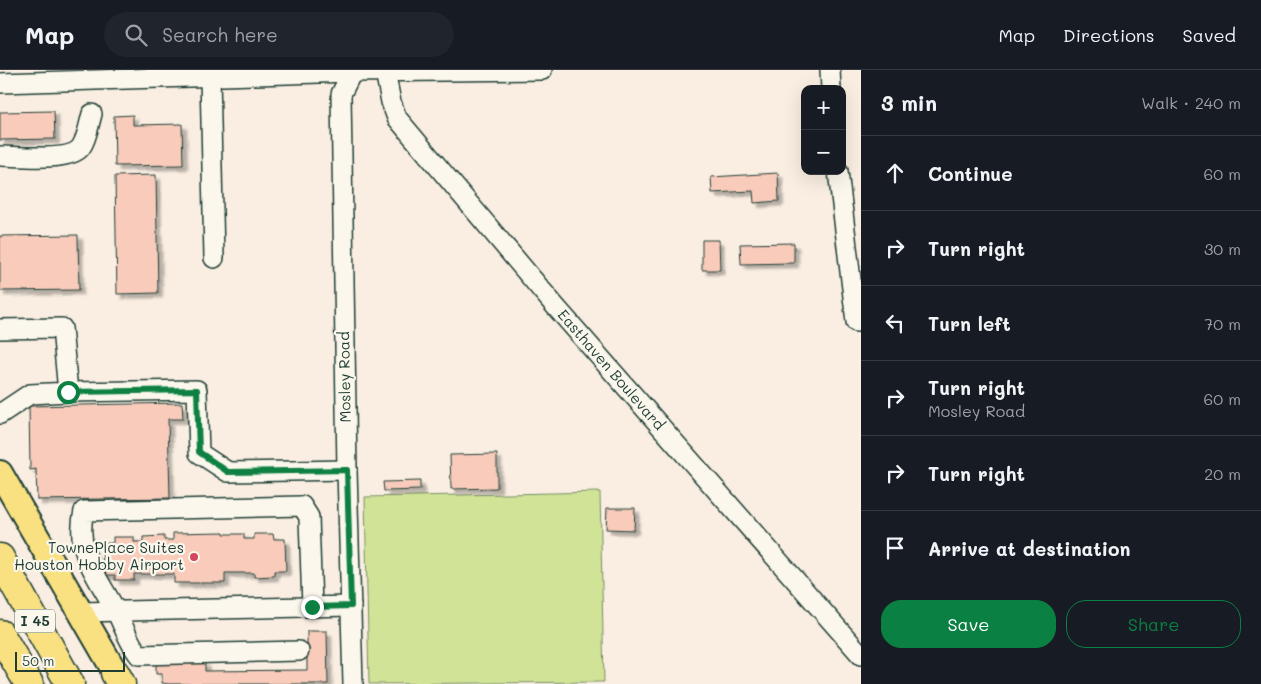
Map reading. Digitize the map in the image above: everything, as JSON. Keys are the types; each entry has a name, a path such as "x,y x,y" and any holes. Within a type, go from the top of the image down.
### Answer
{"highway":[{"name":"I 45","path":"0,558 70,684"},
{"name":"I 45","path":"0,634 28,684"}],"main road":[{"path":"0,473 119,680"}],"street":[{"path":"0,83 94,75 210,76 247,72 542,70"},
{"path":"830,70 831,85"},
{"name":"Mosley Road","path":"352,71 341,94 347,470 354,684"},
{"name":"Easthaven Boulevard","path":"386,71 391,102 397,118 556,306 861,655"},
{"path":"210,76 214,258"},
{"path":"0,156 74,154 81,147 92,114"},
{"path":"838,175 856,322"},
{"path":"0,329 62,328 68,392"},
{"path":"0,414 30,394 197,390 199,452 228,472 347,470"},
{"path":"299,651 139,655 132,646 116,611 88,565 80,528 84,511 302,506 309,517 312,607"},
{"path":"80,612 351,606"}],"green space":[{"path":"600,492 604,682 369,684 365,497"}],"building":[{"path":"54,111 55,139 0,140 0,112"},
{"path":"133,115 133,125 182,124 183,165 115,166 114,116"},
{"path":"778,173 779,201 754,203 753,191 712,193 711,177"},
{"path":"156,175 158,293 117,294 115,176"},
{"path":"78,235 79,290 0,291 0,236"},
{"path":"702,240 719,240 720,270 702,270"},
{"path":"794,243 794,263 741,264 740,244"},
{"path":"182,403 183,419 168,419 170,498 37,500 36,469 30,470 29,406"},
{"path":"497,454 497,488 451,489 450,455"},
{"path":"420,481 420,490 384,491 383,482"},
{"path":"607,508 635,508 634,530 606,529"},
{"name":"TownePlace Suites Houston Hobby Airport","path":"224,532 224,534 244,534 244,539 254,539 254,534 273,534 274,539 285,539 286,571 274,571 274,576 254,577 254,573 225,573 225,583 174,583 174,574 134,574 134,580 115,580 115,575 103,575 102,543 113,543 113,537 134,537 134,542 143,542 143,537 164,536 164,540 173,540 173,533"},
{"path":"307,631 327,631 328,684 168,684 162,683 162,674 156,674 156,662 205,662 205,671 307,670"}],"place":[{"name":"TownePlace Suites Houston Hobby Airport","path":"194,557"}],"route":[{"path":"68,392 197,390 199,452 228,472 347,470 351,606 312,607"}]}
